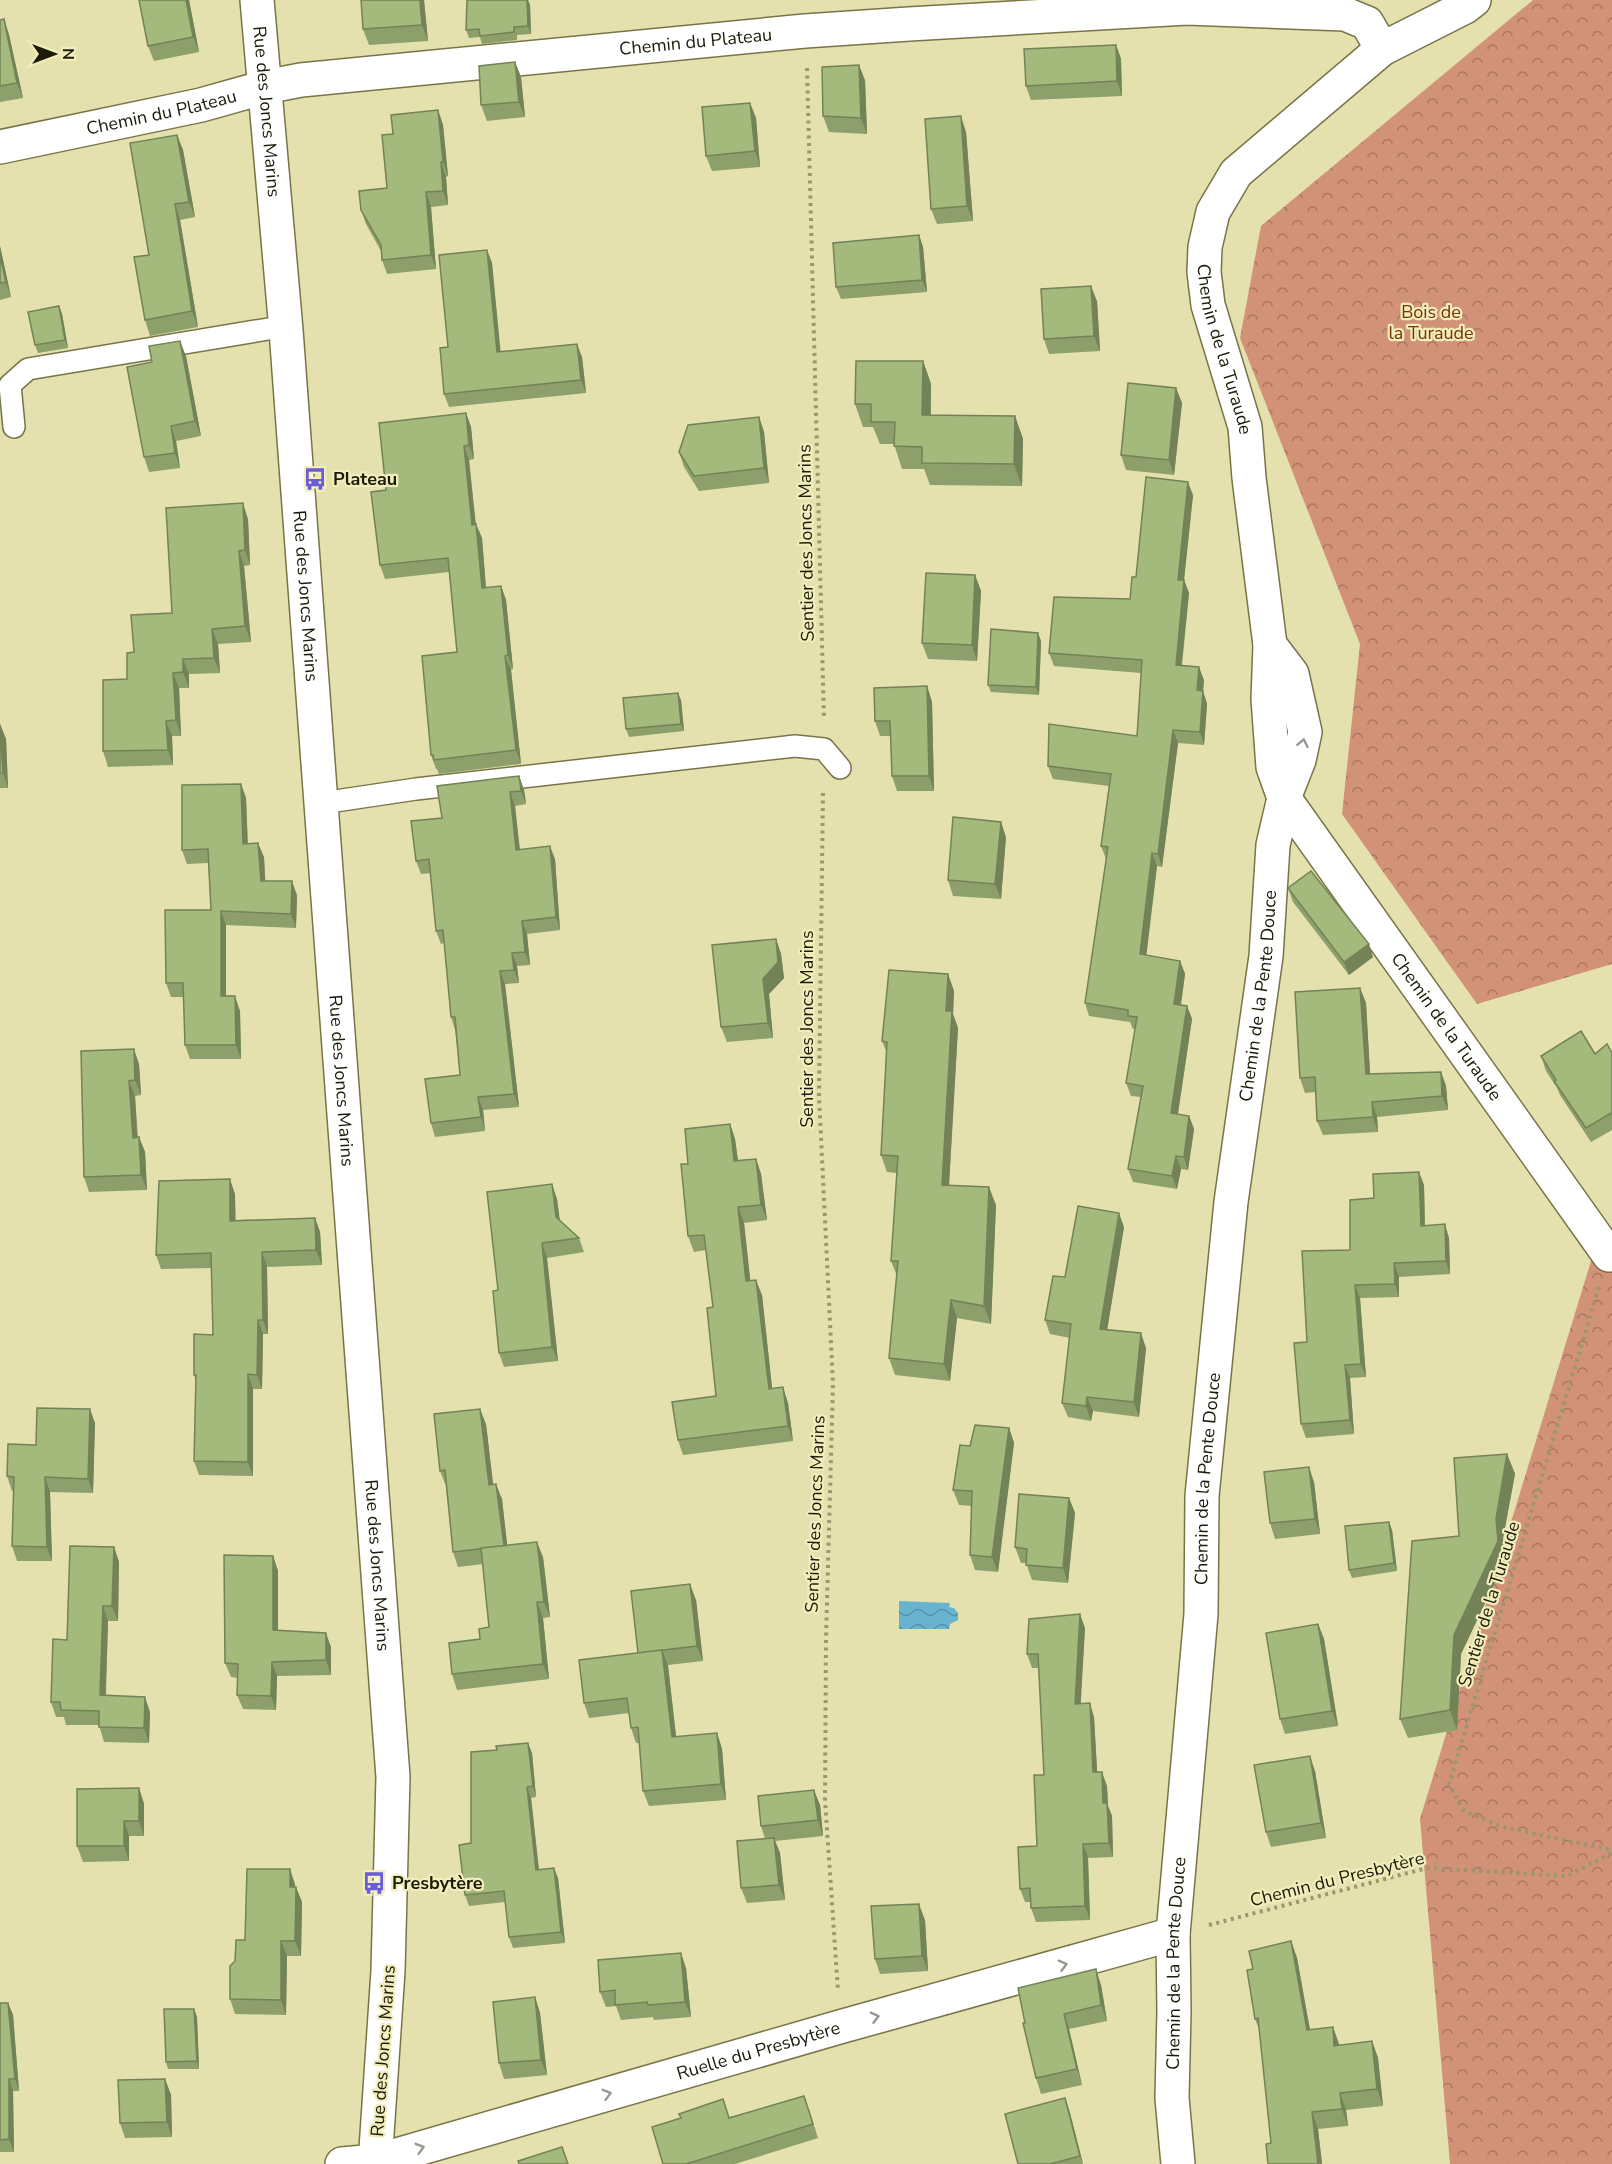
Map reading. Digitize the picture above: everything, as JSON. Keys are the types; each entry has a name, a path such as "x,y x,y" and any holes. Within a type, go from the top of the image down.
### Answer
{"street":[{"name":"Rue des Joncs Marins","path":"257,0 286,326 393,1777 393,1858 376,2162"},
{"name":"Chemin de la Turaude","path":"1474,0 1465,7 1382,49 1236,172 1213,212 1205,247 1203,272 1208,305 1245,427 1248,478 1270,645 1268,699 1273,768 1284,798 1609,1255"},
{"name":"Chemin du Plateau","path":"0,147 201,105 265,87 301,80 805,31 910,12 1187,8 1345,14 1367,24 1382,49"},
{"name":"Chemin de la Pente Douce","path":"1178,2164 1172,2098 1173,1934 1201,1614 1202,1496 1231,1202 1266,956 1273,845 1284,798"},
{"name":"Ruelle du Presbytère","path":"342,2164 376,2162 843,2026 1173,1934"}],"lane":[{"path":"14,427 10,385 28,369 286,326"},
{"path":"322,803 416,789 795,746 824,749 840,768"}],"path":[{"name":"Sentier des Joncs Marins","path":"805,31 820,528 824,749 819,1096 833,1384 826,1627 825,1800 837,1976 843,2026"},
{"name":"Sentier de la Turaude","path":"1609,1255 1449,1784 1464,1811 1503,1827 1612,1851"},
{"name":"Chemin du Presbytère","path":"1173,1934 1427,1868 1567,1875 1612,1851"}],"green space":[{"name":"Bois de la Turaude","path":"1533,0 1612,0 1612,964 1477,1004 1342,814 1360,644 1240,338 1261,226"},
{"path":"1612,1227 1612,2164 1450,2164 1420,1819 1599,1235"}],"water":[{"path":"899,1601 950,1603 949,1607 954,1608 958,1613 958,1620 950,1624 949,1629 899,1629"}],"building":[{"path":"139,0 186,0 193,37 148,46"},
{"path":"361,0 420,0 422,25 363,29"},
{"path":"467,0 527,0 528,26 514,27 514,32 480,36 479,29 466,30"},
{"path":"4,19 17,83 0,86 0,20"},
{"path":"1116,45 1117,81 1026,86 1024,49"},
{"path":"515,62 519,102 481,105 479,66"},
{"path":"859,65 861,118 823,116 822,67"},
{"path":"750,103 755,151 706,156 702,107"},
{"path":"438,110 443,191 426,192 431,255 382,260 381,245 361,210 359,191 387,188 382,135 393,134 391,115"},
{"path":"961,116 967,206 931,209 925,119"},
{"path":"177,135 189,202 175,204 192,311 145,320 134,257 149,255 130,143"},
{"path":"919,235 922,280 836,287 833,243"},
{"path":"487,250 497,352 577,344 581,380 444,394 440,348 448,347 439,255"},
{"path":"0,256 6,282 0,283"},
{"path":"1091,286 1094,336 1044,339 1041,289"},
{"path":"59,306 65,340 35,345 28,312"},
{"path":"180,341 195,421 171,426 175,453 144,457 127,367 152,362 149,346"},
{"path":"856,361 923,361 922,415 1015,416 1014,464 922,463 922,447 894,446 895,422 871,422 871,404 855,404"},
{"path":"1128,383 1176,388 1169,460 1121,455"},
{"path":"466,413 469,445 464,446 472,525 476,524 482,588 501,586 508,655 505,656 516,750 434,760 431,755 422,656 457,652 448,558 380,565 371,492 386,490 379,423"},
{"path":"759,417 764,468 694,476 679,452 688,425"},
{"path":"1146,477 1188,482 1178,580 1184,580 1176,665 1199,667 1197,690 1203,691 1200,732 1173,730 1158,854 1152,853 1140,954 1180,961 1174,1004 1187,1006 1171,1113 1189,1116 1184,1157 1176,1156 1172,1176 1128,1169 1143,1086 1126,1083 1137,1017 1128,1016 1128,1010 1085,1003 1108,847 1101,846 1111,774 1048,766 1049,724 1137,736 1142,660 1049,653 1054,597 1130,599 1132,577 1136,577"},
{"path":"243,503 245,550 239,551 245,626 212,629 214,658 183,659 183,672 173,673 176,720 166,721 168,750 103,751 103,680 127,679 127,653 134,652 131,615 172,613 166,508"},
{"path":"926,573 975,575 972,645 922,643"},
{"path":"991,629 1038,633 1036,687 988,685"},
{"path":"927,686 929,776 892,776 890,721 875,721 874,688"},
{"path":"678,693 681,724 626,729 623,698"},
{"path":"0,725 3,773 0,773"},
{"path":"519,776 521,791 510,792 516,850 550,846 556,917 522,921 525,952 512,953 514,970 500,971 514,1094 478,1097 481,1117 431,1123 425,1079 460,1075 455,1017 451,1017 443,930 436,931 429,859 416,861 411,821 442,818 437,786"},
{"path":"241,784 243,844 258,843 261,881 292,881 291,914 221,911 221,996 235,996 236,1045 185,1045 183,983 166,983 165,910 211,910 208,849 182,850 182,785"},
{"path":"953,817 1001,822 995,884 948,880"},
{"path":"1311,871 1369,944 1344,962 1288,888"},
{"path":"776,939 778,962 763,979 768,1023 721,1027 712,945"},
{"path":"889,970 948,974 946,1011 952,1011 942,1185 989,1187 984,1306 951,1300 944,1364 889,1358 898,1261 891,1261 898,1156 881,1155 887,1042 882,1041"},
{"path":"1360,988 1366,1074 1441,1072 1442,1096 1372,1102 1373,1117 1317,1121 1315,1077 1300,1078 1295,992"},
{"path":"1581,1031 1595,1054 1607,1044 1612,1053 1612,1115 1611,1113 1586,1128 1554,1081 1556,1080 1541,1056"},
{"path":"134,1049 135,1080 129,1081 133,1138 139,1137 141,1175 84,1177 81,1051"},
{"path":"730,1124 734,1161 756,1159 761,1205 738,1207 746,1281 756,1280 769,1389 783,1387 788,1426 678,1440 672,1402 716,1396 707,1308 713,1307 704,1235 688,1236 681,1164 688,1164 685,1129"},
{"path":"1419,1172 1421,1226 1445,1224 1446,1261 1394,1263 1395,1284 1355,1285 1361,1364 1345,1365 1350,1420 1301,1424 1294,1343 1307,1342 1302,1251 1350,1250 1350,1200 1374,1198 1373,1174"},
{"path":"230,1179 230,1221 315,1218 316,1250 262,1252 263,1320 258,1320 257,1375 248,1374 248,1462 194,1461 196,1375 194,1375 194,1334 213,1335 211,1253 156,1255 159,1181"},
{"path":"552,1184 556,1217 579,1238 542,1243 552,1347 499,1353 493,1291 498,1290 487,1192"},
{"path":"1078,1206 1119,1213 1100,1329 1141,1333 1134,1402 1087,1397 1086,1406 1062,1403 1071,1324 1045,1320 1053,1276 1065,1277"},
{"path":"37,1408 90,1409 88,1479 45,1477 47,1547 12,1546 14,1477 7,1476 8,1444 36,1445"},
{"path":"480,1409 489,1485 496,1484 504,1546 453,1552 445,1470 440,1471 434,1414"},
{"path":"975,1425 1009,1428 992,1557 970,1555 972,1491 953,1490 960,1445 970,1446"},
{"path":"1507,1454 1496,1519 1498,1541 1454,1635 1450,1710 1400,1719 1412,1541 1459,1536 1454,1458"},
{"path":"1309,1467 1315,1519 1270,1523 1264,1472"},
{"path":"1019,1494 1069,1498 1063,1568 1026,1565 1027,1549 1015,1547"},
{"path":"1389,1522 1394,1563 1349,1570 1345,1526"},
{"path":"537,1542 544,1602 537,1602 543,1664 452,1674 449,1643 480,1639 479,1629 489,1627 481,1548"},
{"path":"70,1546 114,1547 112,1606 103,1606 100,1695 145,1697 144,1728 99,1727 99,1711 61,1710 60,1702 51,1702 53,1639 67,1640"},
{"path":"224,1555 273,1556 273,1630 326,1633 326,1660 272,1662 271,1696 237,1695 238,1664 225,1663"},
{"path":"690,1584 697,1646 638,1653 631,1591"},
{"path":"1080,1614 1075,1704 1090,1703 1093,1772 1102,1772 1103,1803 1107,1803 1109,1843 1083,1844 1085,1906 1031,1908 1030,1888 1020,1889 1018,1847 1037,1846 1034,1775 1044,1775 1038,1654 1027,1654 1029,1619"},
{"path":"1318,1624 1332,1711 1280,1719 1266,1633"},
{"path":"662,1650 672,1737 717,1733 721,1784 643,1791 638,1727 631,1728 627,1698 584,1703 579,1660"},
{"path":"528,1743 533,1786 527,1787 536,1870 554,1868 561,1932 509,1937 504,1891 465,1895 459,1845 471,1843 471,1752 497,1750 496,1746"},
{"path":"1310,1756 1321,1823 1266,1832 1254,1765"},
{"path":"139,1788 139,1821 124,1821 124,1846 77,1846 77,1789"},
{"path":"814,1790 818,1820 761,1826 758,1796"},
{"path":"774,1838 779,1885 741,1888 737,1841"},
{"path":"247,1869 290,1869 290,1887 296,1887 295,1941 281,1941 281,2000 230,1999 230,1966 235,1961 236,1940 245,1940"},
{"path":"919,1904 922,1956 875,1959 871,1906"},
{"path":"1291,1941 1307,2030 1333,2027 1334,2046 1372,2041 1377,2089 1340,2093 1342,2109 1312,2112 1318,2164 1268,2164 1266,2144 1271,2143 1258,2018 1255,2019 1247,1970 1253,1969 1249,1951"},
{"path":"681,1953 685,2002 615,2005 615,1990 600,1992 598,1960"},
{"path":"1096,1969 1101,2005 1064,2014 1077,2069 1036,2078 1023,2023 1025,2023 1018,1988"},
{"path":"535,1997 541,2060 499,2063 493,2002"},
{"path":"0,2003 8,2003 15,2079 9,2079 9,2139 0,2140"},
{"path":"164,2009 194,2009 197,2061 166,2062"},
{"path":"165,2079 167,2122 120,2123 118,2080"},
{"path":"804,2096 813,2124 686,2164 663,2164 652,2127 681,2118 679,2114 723,2099 729,2118"},
{"path":"1065,2098 1080,2156 1050,2164 1018,2164 1005,2114"},
{"path":"562,2147 568,2164 519,2164 518,2161"}],"place":[{"name":"Plateau","path":"315,479"},
{"name":"Presbytère","path":"374,1883"}]}
